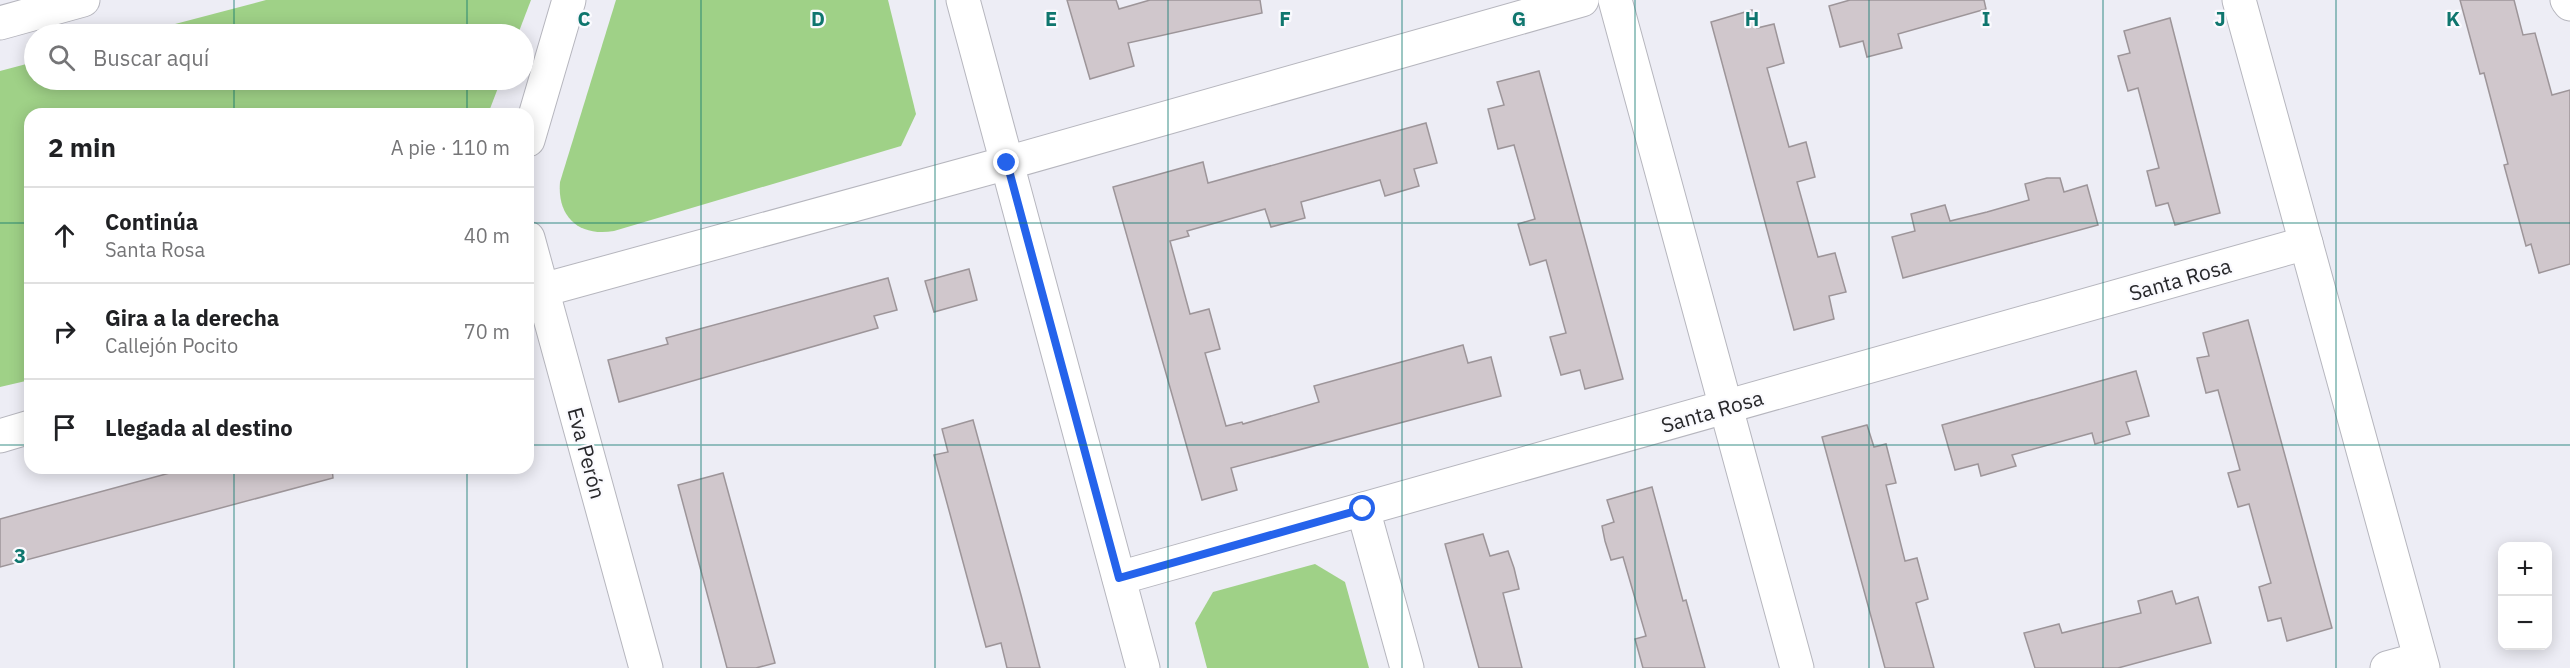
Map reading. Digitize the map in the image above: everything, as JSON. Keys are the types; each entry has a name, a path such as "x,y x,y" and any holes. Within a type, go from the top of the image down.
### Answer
{"street":[{"path":"0,23 83,0"},
{"path":"534,120 569,0"},
{"path":"963,0 1143,668"},
{"path":"535,292 1007,163 1582,0"},
{"path":"1615,0 1797,668"},
{"path":"2239,0 2421,663 2387,668"},
{"path":"2567,0 2570,4"},
{"name":"Santa Rosa","path":"1119,578 2306,243"},
{"name":"Eva Perón","path":"535,292 646,668"},
{"path":"0,435 24,429"},
{"path":"1363,509 1407,668"}],"green space":[{"path":"266,0 531,0 522,24 175,24"},
{"path":"616,0 888,0 916,114 901,146 614,231 590,231 573,222 567,214 562,205 560,182"},
{"path":"24,65 24,90 497,90 490,108 24,108 24,381 0,387 0,71"},
{"path":"1315,564 1345,582 1369,668 1207,668 1195,623 1213,592"}],"building":[{"path":"1067,0 1116,0 1119,9 1150,0 1260,0 1262,13 1128,43 1134,66 1090,79"},
{"path":"1850,0 1984,0 1986,9 1898,34 1902,48 1867,57 1863,41 1840,47 1829,6"},
{"path":"2460,0 2514,0 2523,35 2535,33 2552,95 2570,90 2570,264 2539,273 2531,244 2526,246 2504,165 2508,164 2484,73 2480,74"},
{"path":"1752,10 1757,28 1774,24 1784,63 1767,68 1789,147 1806,142 1815,177 1797,182 1818,257 1835,253 1846,292 1829,296 1834,319 1794,330 1711,22"},
{"path":"2170,18 2220,213 2175,225 2168,203 2156,206 2147,171 2159,168 2138,88 2128,91 2118,56 2130,53 2124,31"},
{"path":"1539,71 1623,379 1585,389 1580,370 1561,375 1550,337 1566,333 1546,260 1530,265 1518,224 1535,219 1514,145 1498,149 1488,109 1504,105 1497,82"},
{"path":"1426,123 1437,163 1414,169 1419,186 1385,196 1380,180 1301,202 1305,218 1271,227 1265,209 1187,231 1189,236 1170,241 1190,314 1209,309 1220,349 1205,353 1226,426 1242,422 1243,424 1319,402 1314,386 1463,345 1468,363 1491,357 1501,396 1231,468 1237,490 1202,500 1113,187 1203,162 1208,183"},
{"path":"2047,178 2060,178 2064,192 2087,185 2098,225 1903,278 1892,237 1915,231 1911,214 1945,205 1950,221 1987,212 2029,200 2025,184"},
{"path":"969,269 977,300 934,312 925,281"},
{"path":"888,278 897,310 874,316 878,328 619,402 608,360 668,344 666,338"},
{"path":"2248,320 2332,628 2287,641 2281,618 2268,621 2259,587 2271,583 2249,504 2238,507 2228,473 2240,470 2218,390 2206,393 2197,358 2209,356 2203,333"},
{"path":"2136,371 2149,416 2126,422 2130,434 2095,444 2092,433 2012,455 2016,466 1981,476 1978,464 1955,470 1942,425"},
{"path":"973,420 1040,668 1007,668 1001,643 986,647 934,455 948,452 942,429"},
{"path":"1867,425 1874,447 1886,444 1896,483 1886,485 1905,561 1917,558 1928,599 1916,603 1934,668 1885,668 1822,437"},
{"path":"723,473 775,663 756,668 727,668 678,485"},
{"path":"166,474 333,474 333,478 0,567 0,519"},
{"path":"1652,487 1683,601 1686,600 1705,668 1643,668 1635,639 1646,636 1623,557 1611,560 1605,541 1602,526 1614,522 1607,500"},
{"path":"1483,534 1490,556 1508,551 1514,568 1519,589 1503,593 1522,668 1479,668 1445,544"},
{"path":"2172,591 2176,604 2198,597 2211,643 2118,668 2035,668 2024,633 2059,624 2062,633 2141,613 2138,601"}],"route":[{"path":"1007,163 1119,578 1363,509"}]}
